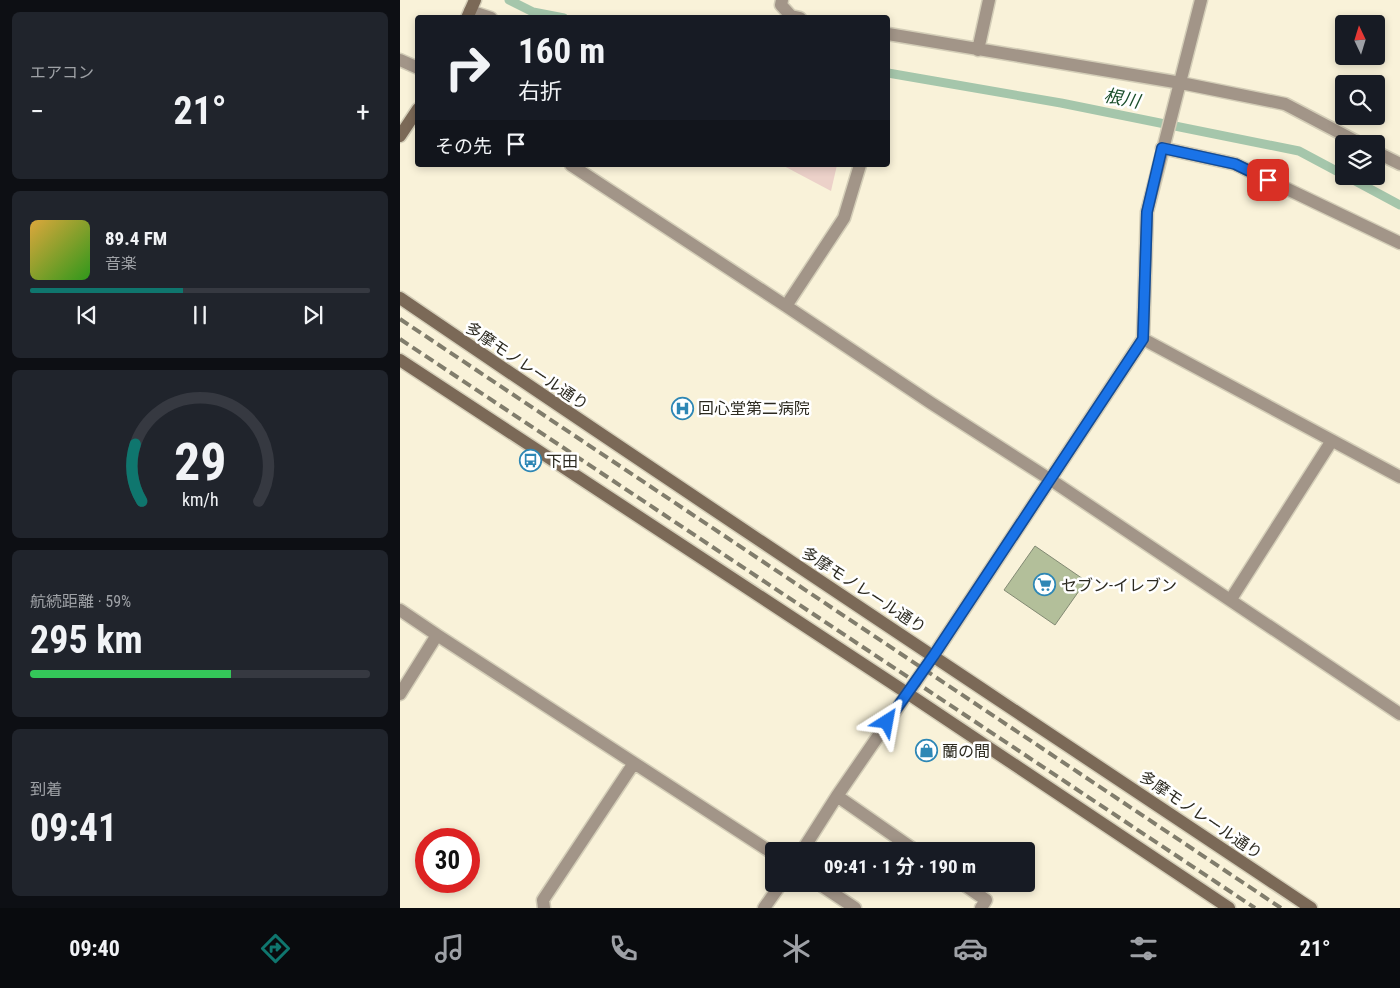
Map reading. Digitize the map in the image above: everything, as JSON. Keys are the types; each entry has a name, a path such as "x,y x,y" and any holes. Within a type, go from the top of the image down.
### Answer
{"main road":[{"path":"400,136 415,114"},
{"name":"多摩モノレール通り","path":"400,298 648,468 934,655 1311,908"},
{"path":"400,360 907,693 1229,908"}],"street":[{"path":"782,0 781,5 789,15"},
{"path":"978,50 989,0"},
{"path":"808,842 1051,480 1143,339 1147,212 1163,143 1176,100 1201,0"},
{"path":"471,10 484,15"},
{"path":"890,34 1180,83 1285,104 1344,135"},
{"path":"400,60 415,67"},
{"path":"1163,143 1235,164 1400,243"},
{"path":"1385,156 1400,164"},
{"path":"573,167 786,306 931,404 1231,598 1400,714"},
{"path":"786,306 844,218 859,167"},
{"path":"1143,339 1400,477"},
{"path":"1231,598 1332,442"},
{"path":"400,610 765,848"},
{"path":"400,694 437,635"},
{"path":"544,908 543,900 634,763"},
{"path":"837,796 903,842"},
{"path":"764,908 775,892"},
{"path":"831,892 855,908"},
{"path":"974,892 986,900 981,908"}],"shaded area":[{"path":"786,167 837,167 831,191"}],"building":[{"name":"セブン-イレブン","path":"1035,546 1086,581 1055,625 1004,590"}],"waterway":[{"name":"根川","path":"509,0 533,12 548,15"},
{"name":"根川","path":"890,73 1061,103 1299,151 1335,170"},
{"name":"根川","path":"1363,185 1400,205"}],"railway":[{"path":"400,319 1281,908"},
{"path":"400,339 1255,908"}],"place":[{"name":"回心堂第二病院","path":"682,408"},
{"name":"下田","path":"530,461"},
{"name":"セブン-イレブン","path":"1045,585"},
{"name":"蘭の間","path":"926,751"}],"route":[{"path":"887,722 1051,480 1143,339 1147,212 1162,148 1235,164 1268,180"}]}
